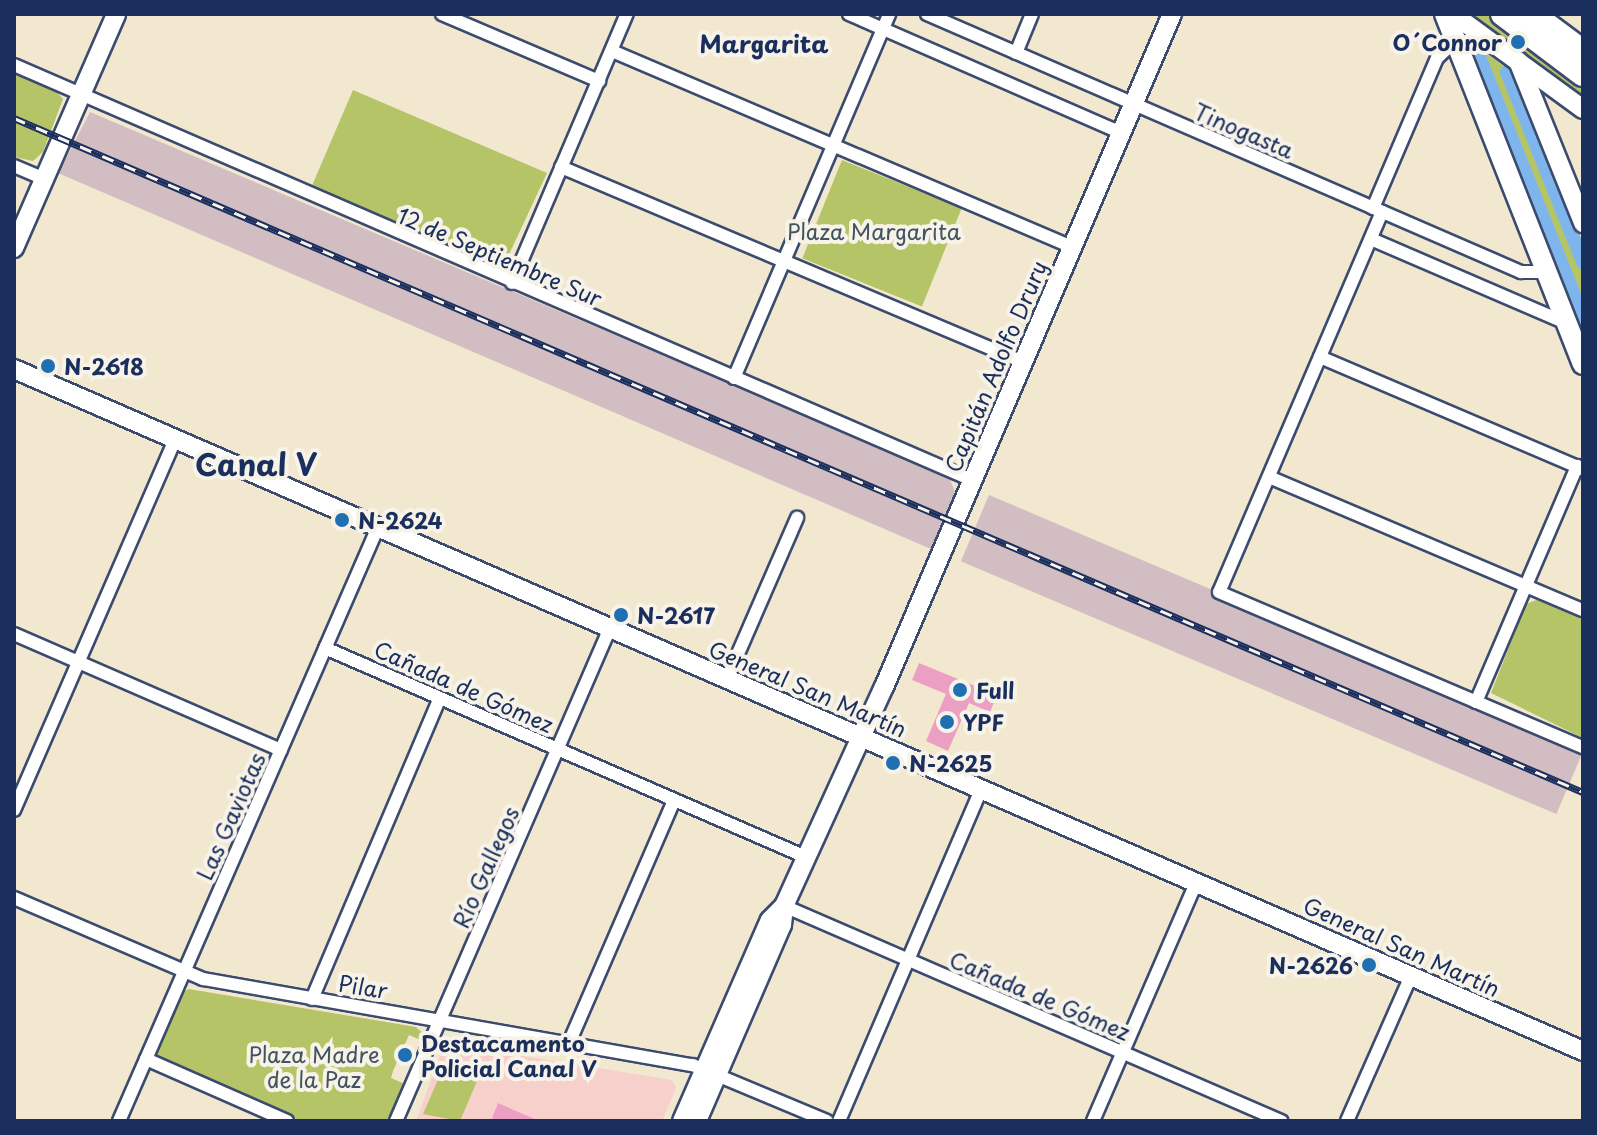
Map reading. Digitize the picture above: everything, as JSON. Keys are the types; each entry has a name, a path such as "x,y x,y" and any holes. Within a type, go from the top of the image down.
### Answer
{"highway":[{"path":"1503,14 1583,74"},
{"path":"1532,14 1583,52"}],"main road":[{"path":"14,248 116,14"},
{"name":"Capitán Adolfo Drury","path":"711,1071 784,921 784,906 861,737 1172,14"},
{"path":"1445,14 1583,364"},
{"path":"1453,14 1576,104"},
{"path":"1518,61 1583,223"},
{"path":"1542,120 1549,103 1576,104"},
{"name":"General San Martín","path":"14,369 1583,1051"},
{"path":"682,1121 711,1071"},
{"path":"697,1121 711,1071"}],"street":[{"path":"442,14 599,81"},
{"path":"512,283 627,14"},
{"path":"849,14 1121,133"},
{"path":"734,378 889,14"},
{"name":"Tinogasta","path":"927,14 1521,272 1547,272"},
{"path":"1016,53 1032,14"},
{"path":"1483,36 1457,44 1435,63 1378,210 1371,239 1219,592 1583,747"},
{"path":"612,51 1072,247"},
{"name":"12 de Septiembre Sur","path":"14,65 972,480"},
{"path":"14,166 44,179"},
{"path":"561,167 1023,362"},
{"path":"1371,239 1567,323"},
{"path":"1320,357 1580,468 1476,702"},
{"path":"14,810 175,439"},
{"path":"1269,477 1583,610"},
{"path":"727,679 797,518"},
{"name":"Las Gaviotas","path":"119,1121 378,527"},
{"name":"Río Gallegos","path":"396,1121 610,628"},
{"path":"14,634 281,750"},
{"name":"Cañada de Gómez","path":"325,648 806,857"},
{"path":"312,999 440,698"},
{"path":"839,1121 981,789"},
{"path":"569,1043 674,800"},
{"path":"1093,1121 1196,883"},
{"name":"Pilar","path":"14,898 184,972 312,999 440,1019 711,1071 827,1121"},
{"name":"Cañada de Gómez","path":"784,906 1281,1121"},
{"path":"1347,1121 1411,976"},
{"path":"146,1059 260,1116 287,1121"}],"shaded area":[{"path":"90,112 949,477 955,492 931,549 58,173"},
{"path":"989,495 1583,747 1556,814 961,561"},
{"path":"455,1045 672,1080 676,1088 662,1121 416,1121 442,1050"}],"green space":[{"path":"1463,14 1486,14 1583,88 1583,102"},
{"path":"1476,46 1516,75 1583,244 1583,347 1469,52"},
{"path":"14,71 53,88 63,99 43,152 33,161 14,157"},
{"path":"353,90 547,173 506,261 487,263 311,188"},
{"name":"Plaza Margarita","path":"842,160 962,208 922,307 802,258"},
{"path":"1539,599 1583,618 1583,738 1491,693 1526,604"},
{"name":"Plaza Madre de la Paz","path":"189,989 416,1027 425,1035 423,1041 409,1035 393,1071 391,1078 405,1084 390,1121 301,1121 158,1058 156,1049 180,993"},
{"path":"447,1059 480,1074 460,1121 423,1114"}],"building":[{"path":"919,663 997,695 990,712 969,703 948,751 926,741 946,694 912,680"},
{"path":"498,1103 539,1121 491,1121"}],"waterway":[{"path":"1478,54 1583,318"},
{"name":"Canal V","path":"1507,72 1583,262"}],"railway":[{"path":"14,118 1583,792"}],"place":[{"name":"O´Connor","path":"1518,42"},
{"name":"N-2618","path":"48,366"},
{"name":"N-2624","path":"342,520"},
{"name":"N-2617","path":"621,615"},
{"name":"Full","path":"960,690"},
{"name":"YPF","path":"947,722"},
{"name":"N-2625","path":"893,763"},
{"name":"N-2626","path":"1369,965"},
{"name":"Destacamento Policial Canal V","path":"405,1055"}],"district":[{"name":"Margarita","path":"764,44"},
{"name":"Canal V","path":"256,464"}]}
